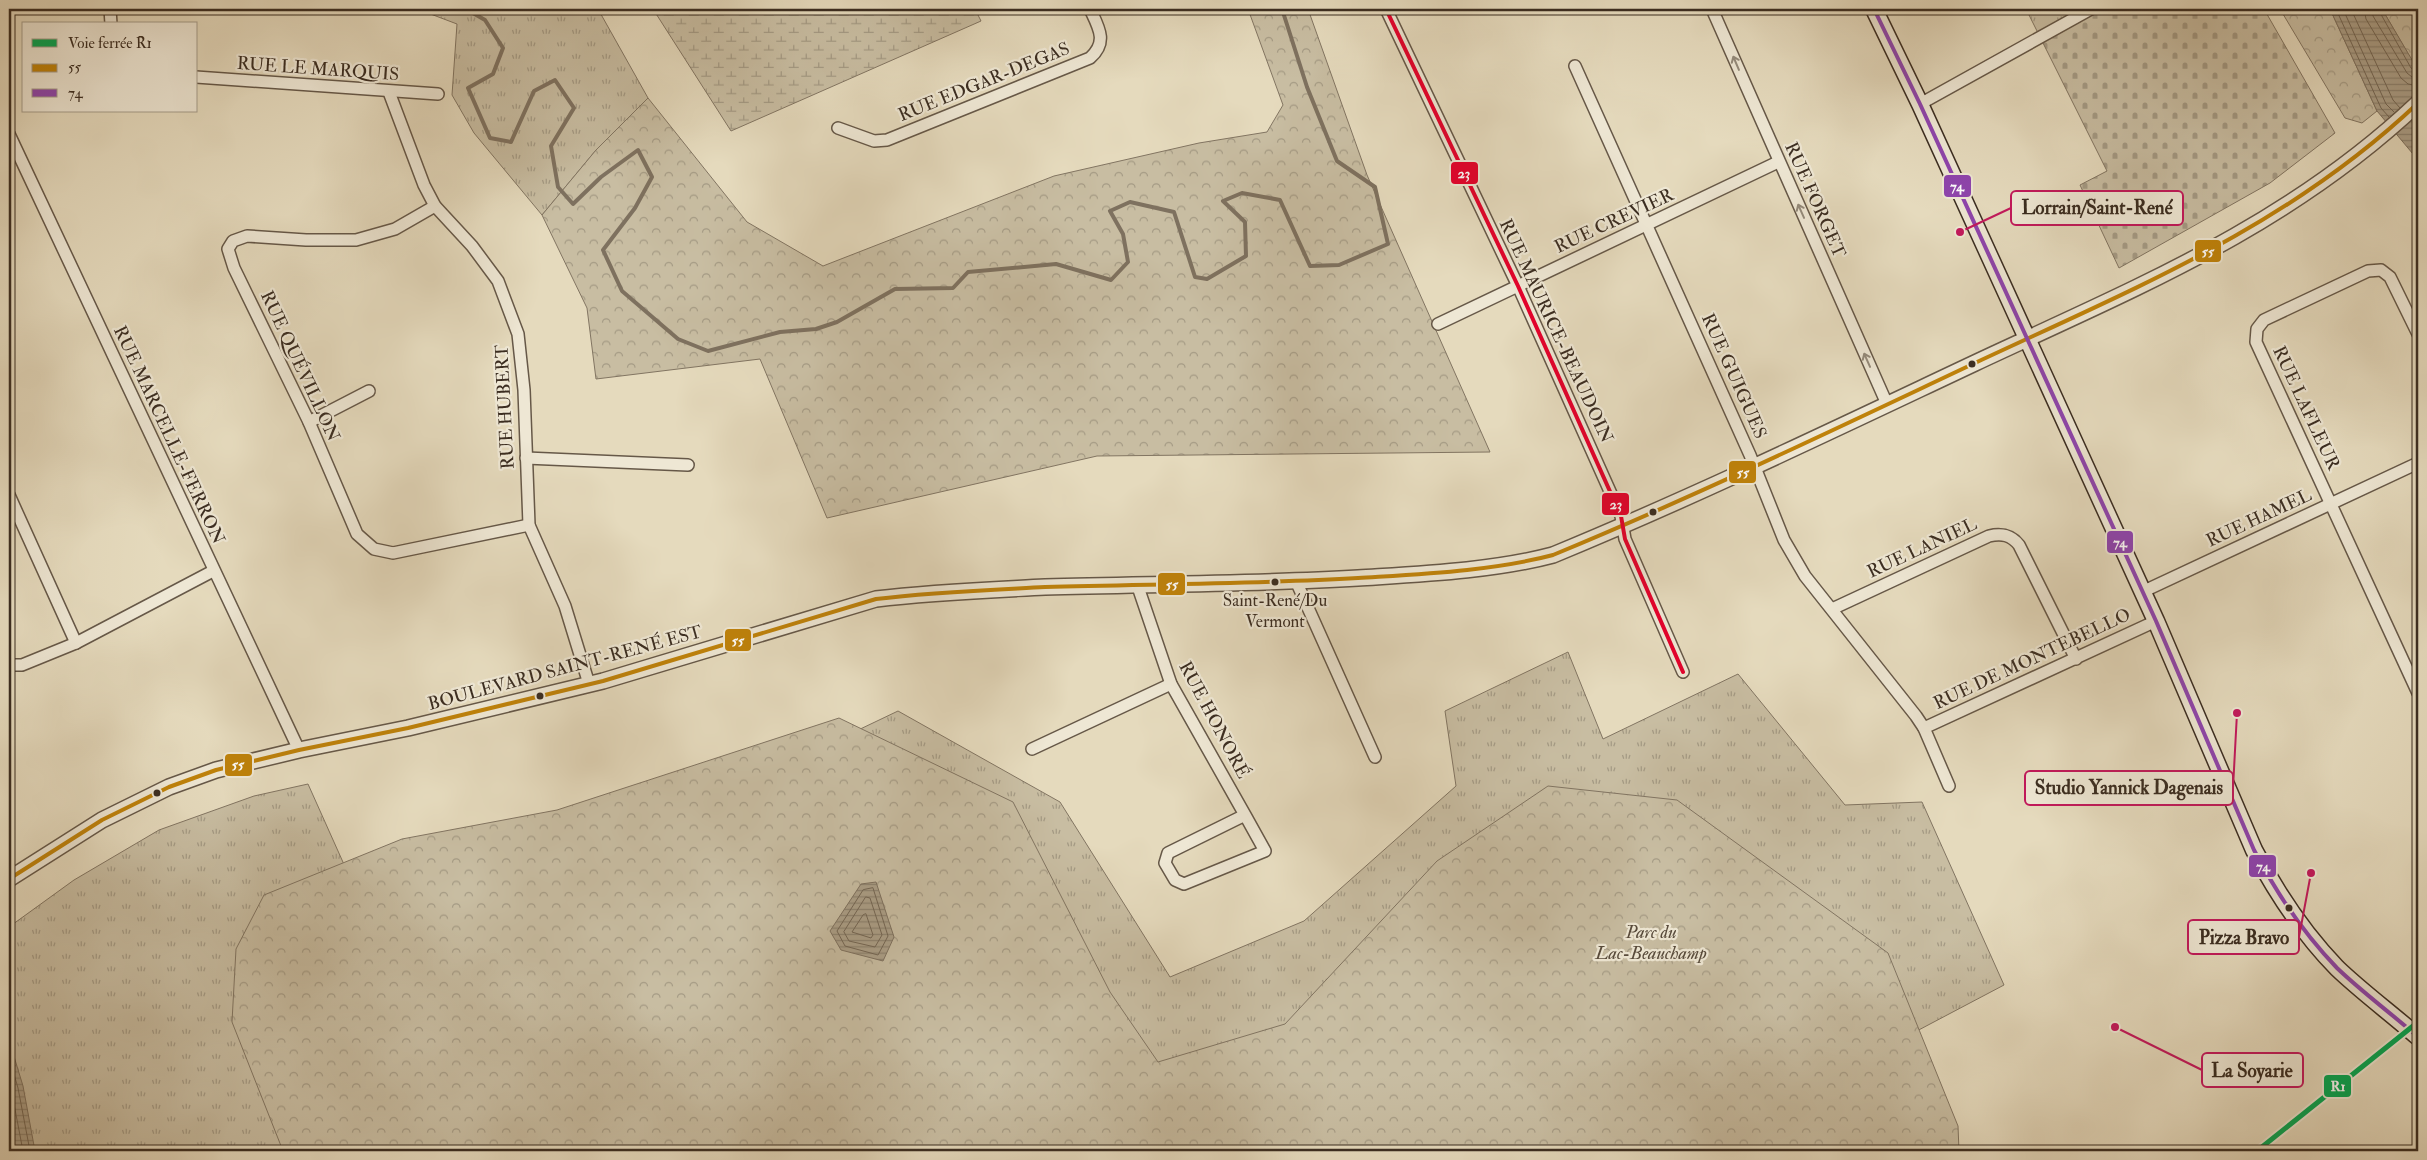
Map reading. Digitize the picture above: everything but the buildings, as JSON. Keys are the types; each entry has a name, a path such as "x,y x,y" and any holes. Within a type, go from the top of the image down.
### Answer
{"main road":[{"path":"1874,9 1920,104 2156,621 2254,850 2268,876 2303,928 2325,955 2418,1037"}],"street":[{"path":"110,9 111,22"},
{"name":"RUE EDGAR-DEGAS","path":"838,128 874,141 887,140 1090,58 1102,43 1102,35 1090,9"},
{"name":"RUE MAURICE-BEAUDOIN","path":"1386,9 1518,286 1621,516 1625,539 1683,672"},
{"name":"RUE FORGET","path":"1712,9 1778,162 1887,404"},
{"path":"1920,104 2090,9"},
{"name":"RUE GUIGUES","path":"1575,66 1755,466 1791,554 1805,576 1924,728 1949,786"},
{"name":"RUE LE MARQUIS","path":"198,78 373,88 389,92 438,94"},
{"name":"RUE HUBERT","path":"389,92 424,185 435,206 472,246 498,281 518,334 524,390 529,525 565,606 590,684"},
{"name":"BOULEVARD SAINT-RENÉ EST","path":"9,878 102,820 169,787 216,770 298,750 408,728 590,684 876,599 923,594 1137,584 1296,581 1404,575 1519,562 1553,554 1622,526 1755,466 2148,284 2210,251 2312,189 2387,132 2418,102"},
{"name":"RUE MARCELLE-FERRON","path":"9,134 298,750"},
{"name":"RUE CREVIER","path":"1438,324 1778,162"},
{"name":"RUE QUÉVILLON","path":"435,206 395,229 356,240 306,240 247,236 232,241 228,250 234,268 309,422 357,534 374,549 393,553 529,525"},
{"name":"RUE LAFLEUR","path":"2418,334 2390,277 2381,270 2368,271 2264,320 2257,330 2256,342 2418,692"},
{"path":"309,422 369,391"},
{"path":"526,458 688,465"},
{"name":"RUE HAMEL","path":"2142,592 2418,464"},
{"path":"9,495 76,643"},
{"name":"RUE LANIEL","path":"1832,609 1989,536 2004,535 2016,541 2019,545 2076,659"},
{"path":"9,665 22,665 76,643 213,571"},
{"path":"1296,581 1375,757"},
{"name":"RUE HONORÉ","path":"1137,584 1171,684 1245,815 1265,851 1184,884 1175,880 1165,863 1168,853 1245,815"},
{"name":"RUE DE MONTEBELLO","path":"1924,728 2156,621"},
{"path":"1032,749 1171,684"}],"green space":[{"path":"408,9 598,9 648,98 596,150 542,215 474,133 452,95 457,24 420,10"},
{"path":"653,9 975,9 981,21 731,131"},
{"path":"1248,9 1308,9 1367,175 1490,452 1097,456 827,518 760,359 596,379 587,308 542,215 596,150 648,98 747,222 823,266 1054,176 1199,143 1267,132 1283,105"},
{"path":"2026,9 2091,9 2040,37"},
{"path":"2091,9 2264,9 2335,133 2270,183 2119,268 2080,185 2107,171 2040,37"},
{"path":"2280,9 2330,9 2377,111 2362,123 2345,118"},
{"path":"2382,9 2411,9 2419,44 2415,66"},
{"name":"Parc du Lac-Beauchamp","path":"1568,652 1603,739 1738,674 1845,805 1922,802 2004,985 1803,1091 1826,1151 9,1151 9,927 74,880 159,830 254,796 308,784 385,956 898,711 1060,802 1170,977 1304,921 1456,786 1445,711"},
{"name":"Parc du Lac-Beauchamp","path":"839,718 1013,802 1110,992 1158,1062 1285,1024 1437,861 1548,786 1677,800 1888,953 1958,1126 1959,1151 283,1151 232,1022 236,949 264,895 402,839 557,810"}],"water":[{"path":"2330,9 2382,9 2418,70 2418,160 2377,111"},
{"path":"876,882 894,937 883,961 841,950 830,931 861,884"},
{"path":"9,1040 23,1086 35,1151 9,1151"}],"waterway":[{"path":"466,9 485,20 503,48 493,74 468,88 490,138 511,142 534,91 555,80 574,108 551,146 558,187 573,204 601,177 638,150 652,177 635,208 603,250 622,291 678,339 708,351 780,332 816,329 837,322 895,289 953,288 968,272 1056,264 1111,280 1128,262 1123,234 1110,211 1130,202 1174,212 1195,277 1207,279 1246,256 1245,222 1223,201 1242,193 1280,200 1310,266 1339,265 1388,244 1375,187 1337,161 1307,87 1282,9"}],"rail line":[{"name":"R1","path":"2257,1151 2418,1022"}],"transit line":[{"name":"23","path":"1386,9 1518,286 1621,516 1625,539 1683,672"},
{"name":"74","path":"1874,9 1920,104 2156,621 2254,850 2291,912 2325,955 2347,977 2418,1037"},
{"name":"55","path":"9,879 102,820 169,787 216,770 299,750 408,728 603,681 876,599 939,593 1045,587 1280,582 1406,575 1506,565 1553,555 1765,462 2093,308 2207,251 2262,220 2316,185 2368,147 2418,103"}],"place":[{"name":"Lorrain/Saint-René","path":"1960,232"},
{"name":"Saint-René/Du Vermont","path":"1275,582"},
{"name":"Studio Yannick Dagenais","path":"2237,713"},
{"name":"Pizza Bravo","path":"2311,873"},
{"name":"La Soyarie","path":"2115,1027"}]}
